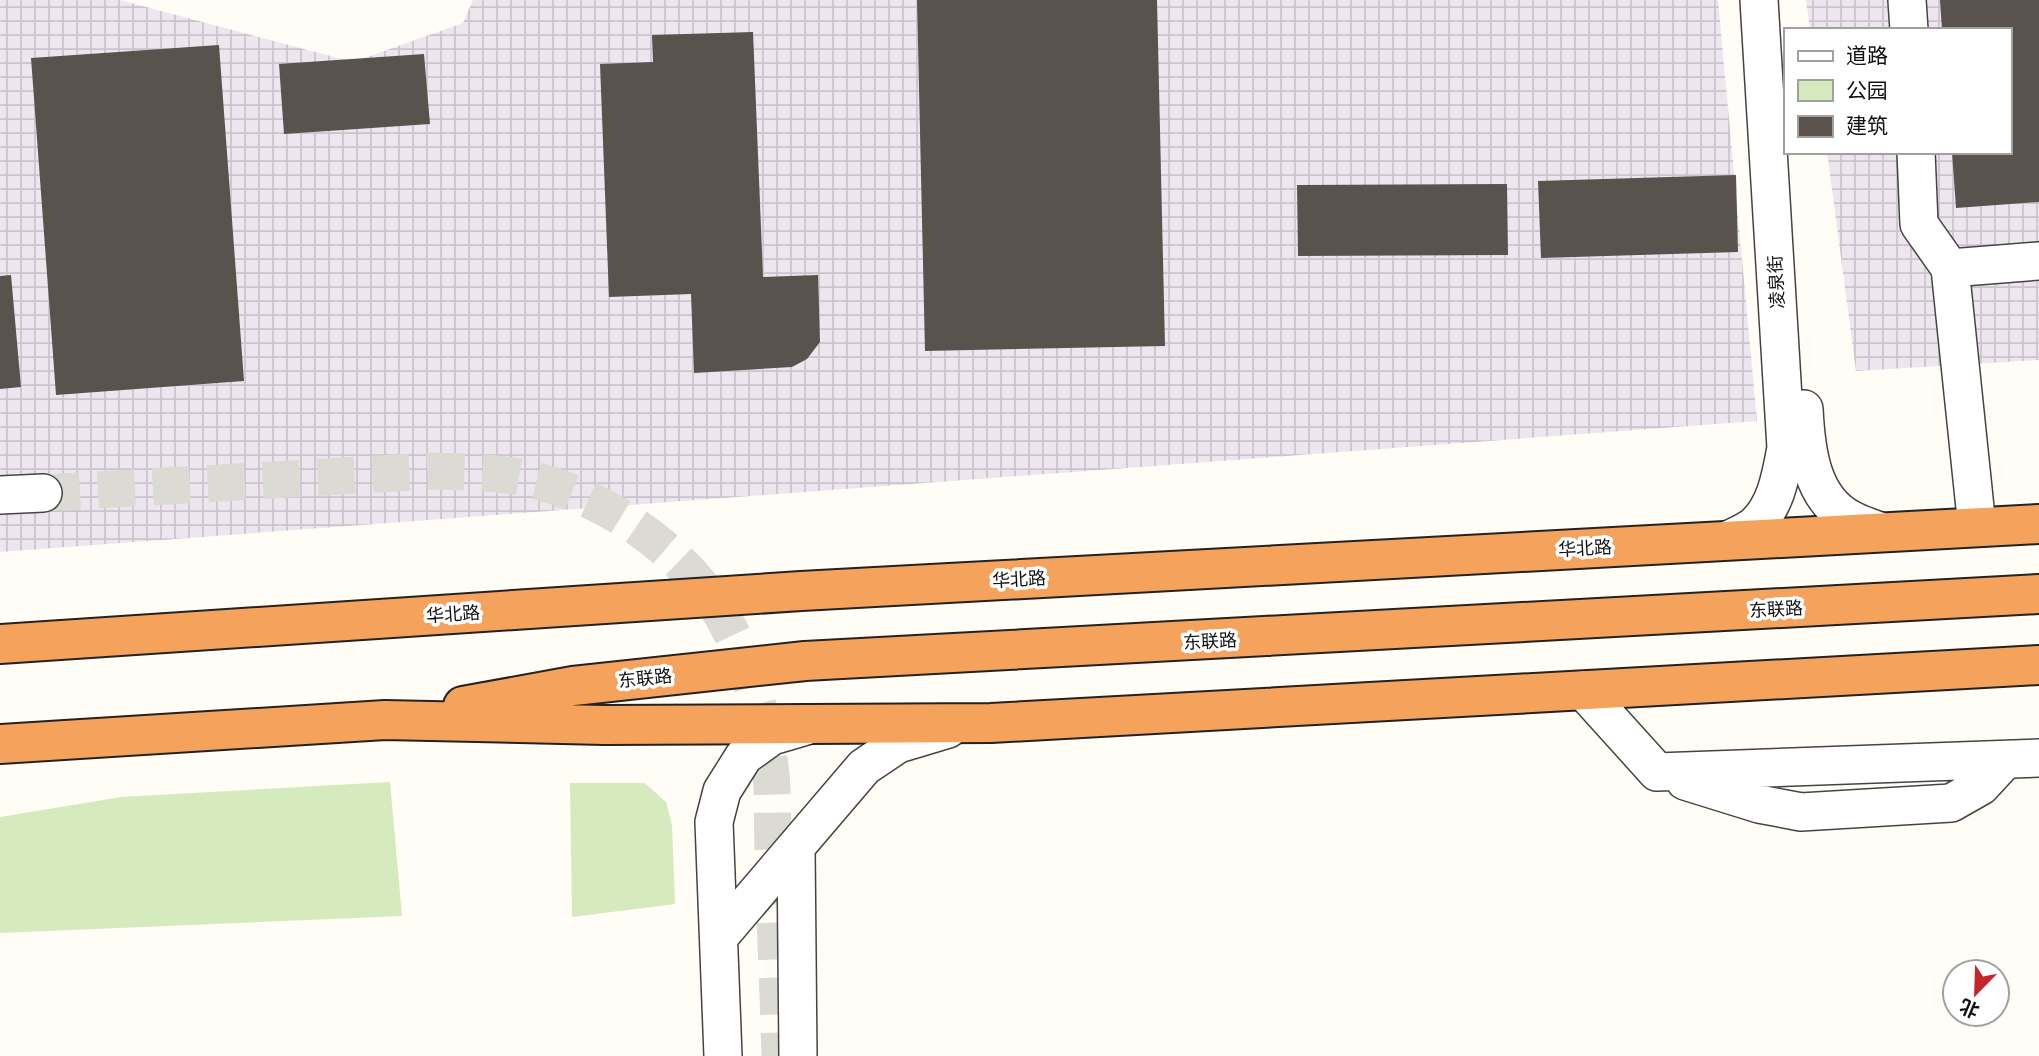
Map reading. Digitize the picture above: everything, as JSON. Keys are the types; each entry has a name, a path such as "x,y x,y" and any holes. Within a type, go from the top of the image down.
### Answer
{"highway":[{"name":"华北路","path":"0,644 815,590 2039,524"},
{"name":"东联路","path":"385,720 573,686 806,662 2039,594"},
{"path":"0,744 385,720 604,725 991,723 2039,665"}],"street":[{"name":"凌泉街","path":"1728,540 1754,526 1771,505 1781,476 1786,448 1759,0"},
{"path":"1780,0 1784,69"},
{"path":"1907,0 1909,28"},
{"name":"凌泉街","path":"1789,154 1806,445 1814,474 1828,500 1849,519 1882,532"},
{"path":"1916,154 1920,225 1950,268 1977,527"},
{"path":"1950,268 2039,261"},
{"path":"0,495 44,493"},
{"path":"1583,690 1657,772 2022,759"},
{"path":"719,937 864,767 898,744 939,730 991,723"},
{"path":"723,1056 714,822 722,791 744,756 772,736 813,724"},
{"path":"796,848 798,1056"}],"shaded area":[{"path":"0,0 120,0 353,62 463,23 473,0 1718,0 1757,421 0,552"},
{"path":"1806,0 2039,0 2039,360 1856,371 1827,154 2011,154 2011,28 1810,28"}],"green space":[{"path":"390,782 402,916 0,933 0,817 121,797"},
{"path":"570,783 645,783 666,802 672,825 675,904 572,917"}],"building":[{"path":"917,0 1157,0 1165,346 925,351"},
{"path":"1940,0 2039,0 2039,202 1956,208 1952,154 2011,154 2011,28 1942,28"},
{"path":"753,32 763,277 818,275 820,342 807,359 792,367 694,373 691,294 609,297 600,64 653,62 652,35"},
{"path":"219,45 244,381 56,395 31,58"},
{"path":"424,54 430,124 284,134 279,64"},
{"path":"1736,175 1738,252 1541,258 1538,181"},
{"path":"1507,184 1508,255 1298,256 1297,185"},
{"path":"11,275 21,387 0,389 0,276"}],"tunnel":[{"path":"43,493 431,471 486,473 514,476 566,490 614,513 658,543 697,580 723,618 742,656 761,719 772,783 780,1056"}]}
